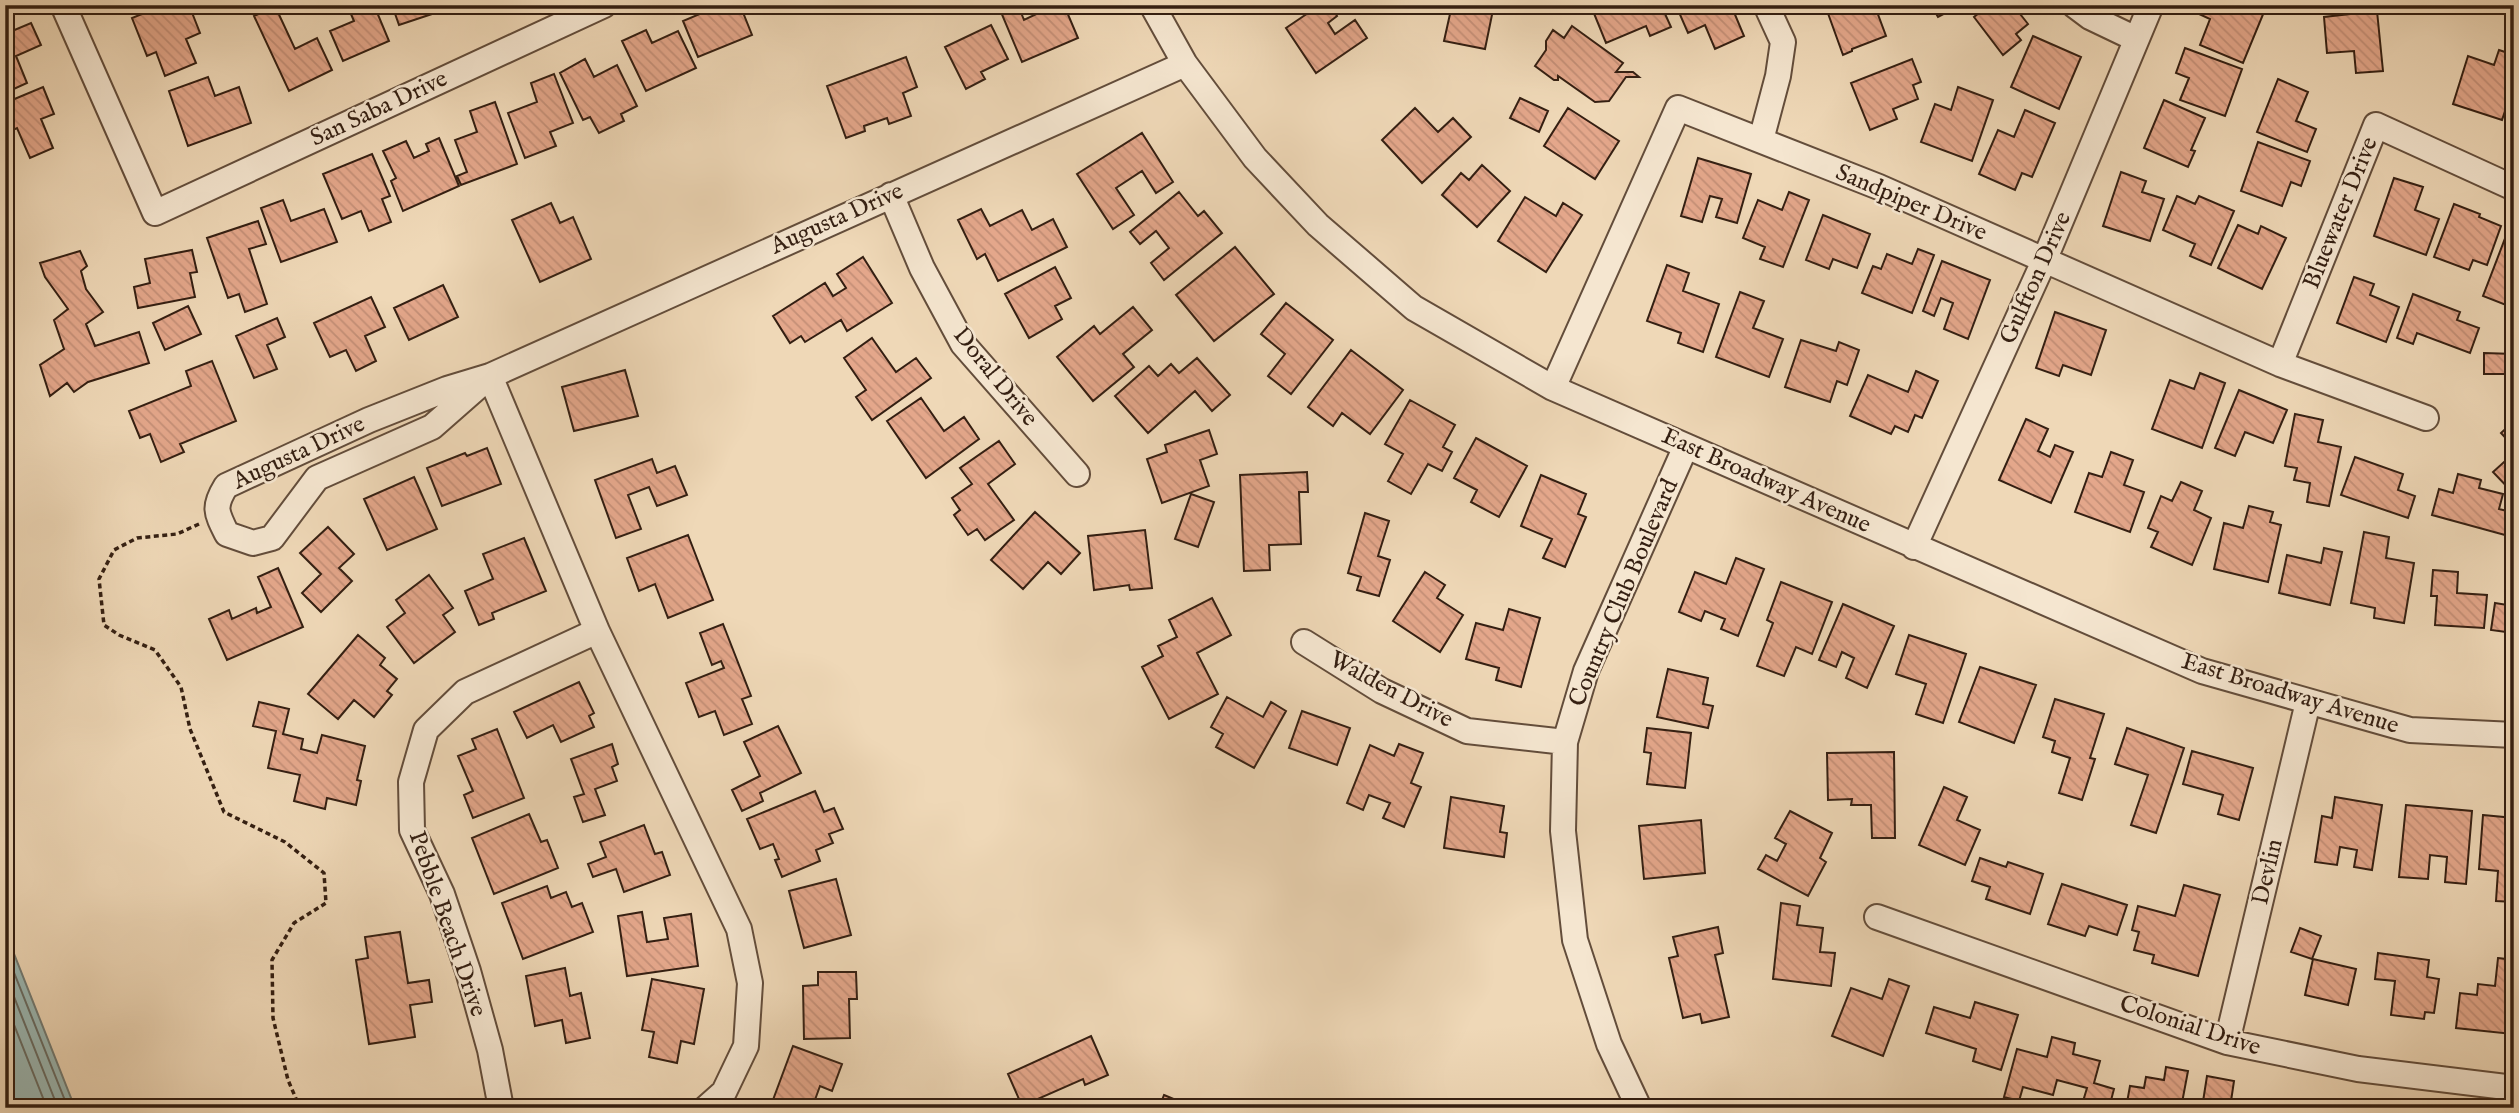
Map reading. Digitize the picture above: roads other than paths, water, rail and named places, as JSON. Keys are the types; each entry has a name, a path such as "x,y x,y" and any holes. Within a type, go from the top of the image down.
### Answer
{"street":[{"name":"San Saba Drive","path":"63,5 155,213 604,5"},
{"name":"East Broadway Avenue","path":"1152,5 1185,64 1255,158 1328,233 1414,308 1553,388 2203,671 2410,730 2514,735"},
{"path":"1760,140 1778,76 1783,43 1766,5"},
{"path":"2074,5 2090,18 2136,40"},
{"name":"Gulfton Drive","path":"1914,547 2044,261 2151,5"},
{"name":"Augusta Drive","path":"490,376 432,427 317,478 272,538 253,543 227,534 218,515 216,502 226,486 369,419 447,389 490,376 1185,64"},
{"name":"Sandpiper Drive","path":"1553,388 1678,108 1879,187 2280,364 2426,418"},
{"name":"Bluewater Drive","path":"2280,364 2376,125 2514,188"},
{"name":"Doral Drive","path":"891,195 922,268 963,344 1077,474"},
{"path":"490,376 597,631 739,929 750,983 746,1045 724,1091 706,1108"},
{"name":"Country Club Boulevard","path":"1639,1108 1609,1044 1575,940 1563,831 1565,742 1586,671 1686,446"},
{"name":"Pebble Beach Drive","path":"501,1108 490,1050 468,971 442,894 412,830 411,782 426,730 465,692 597,631"},
{"name":"Walden Drive","path":"1304,642 1382,691 1467,731 1565,742"},
{"name":"Devlin","path":"2227,1042 2308,702"},
{"name":"Colonial Drive","path":"1877,917 2227,1042 2358,1069 2514,1088"}],"water":[{"path":"5,931 75,1108 5,1108"}]}
